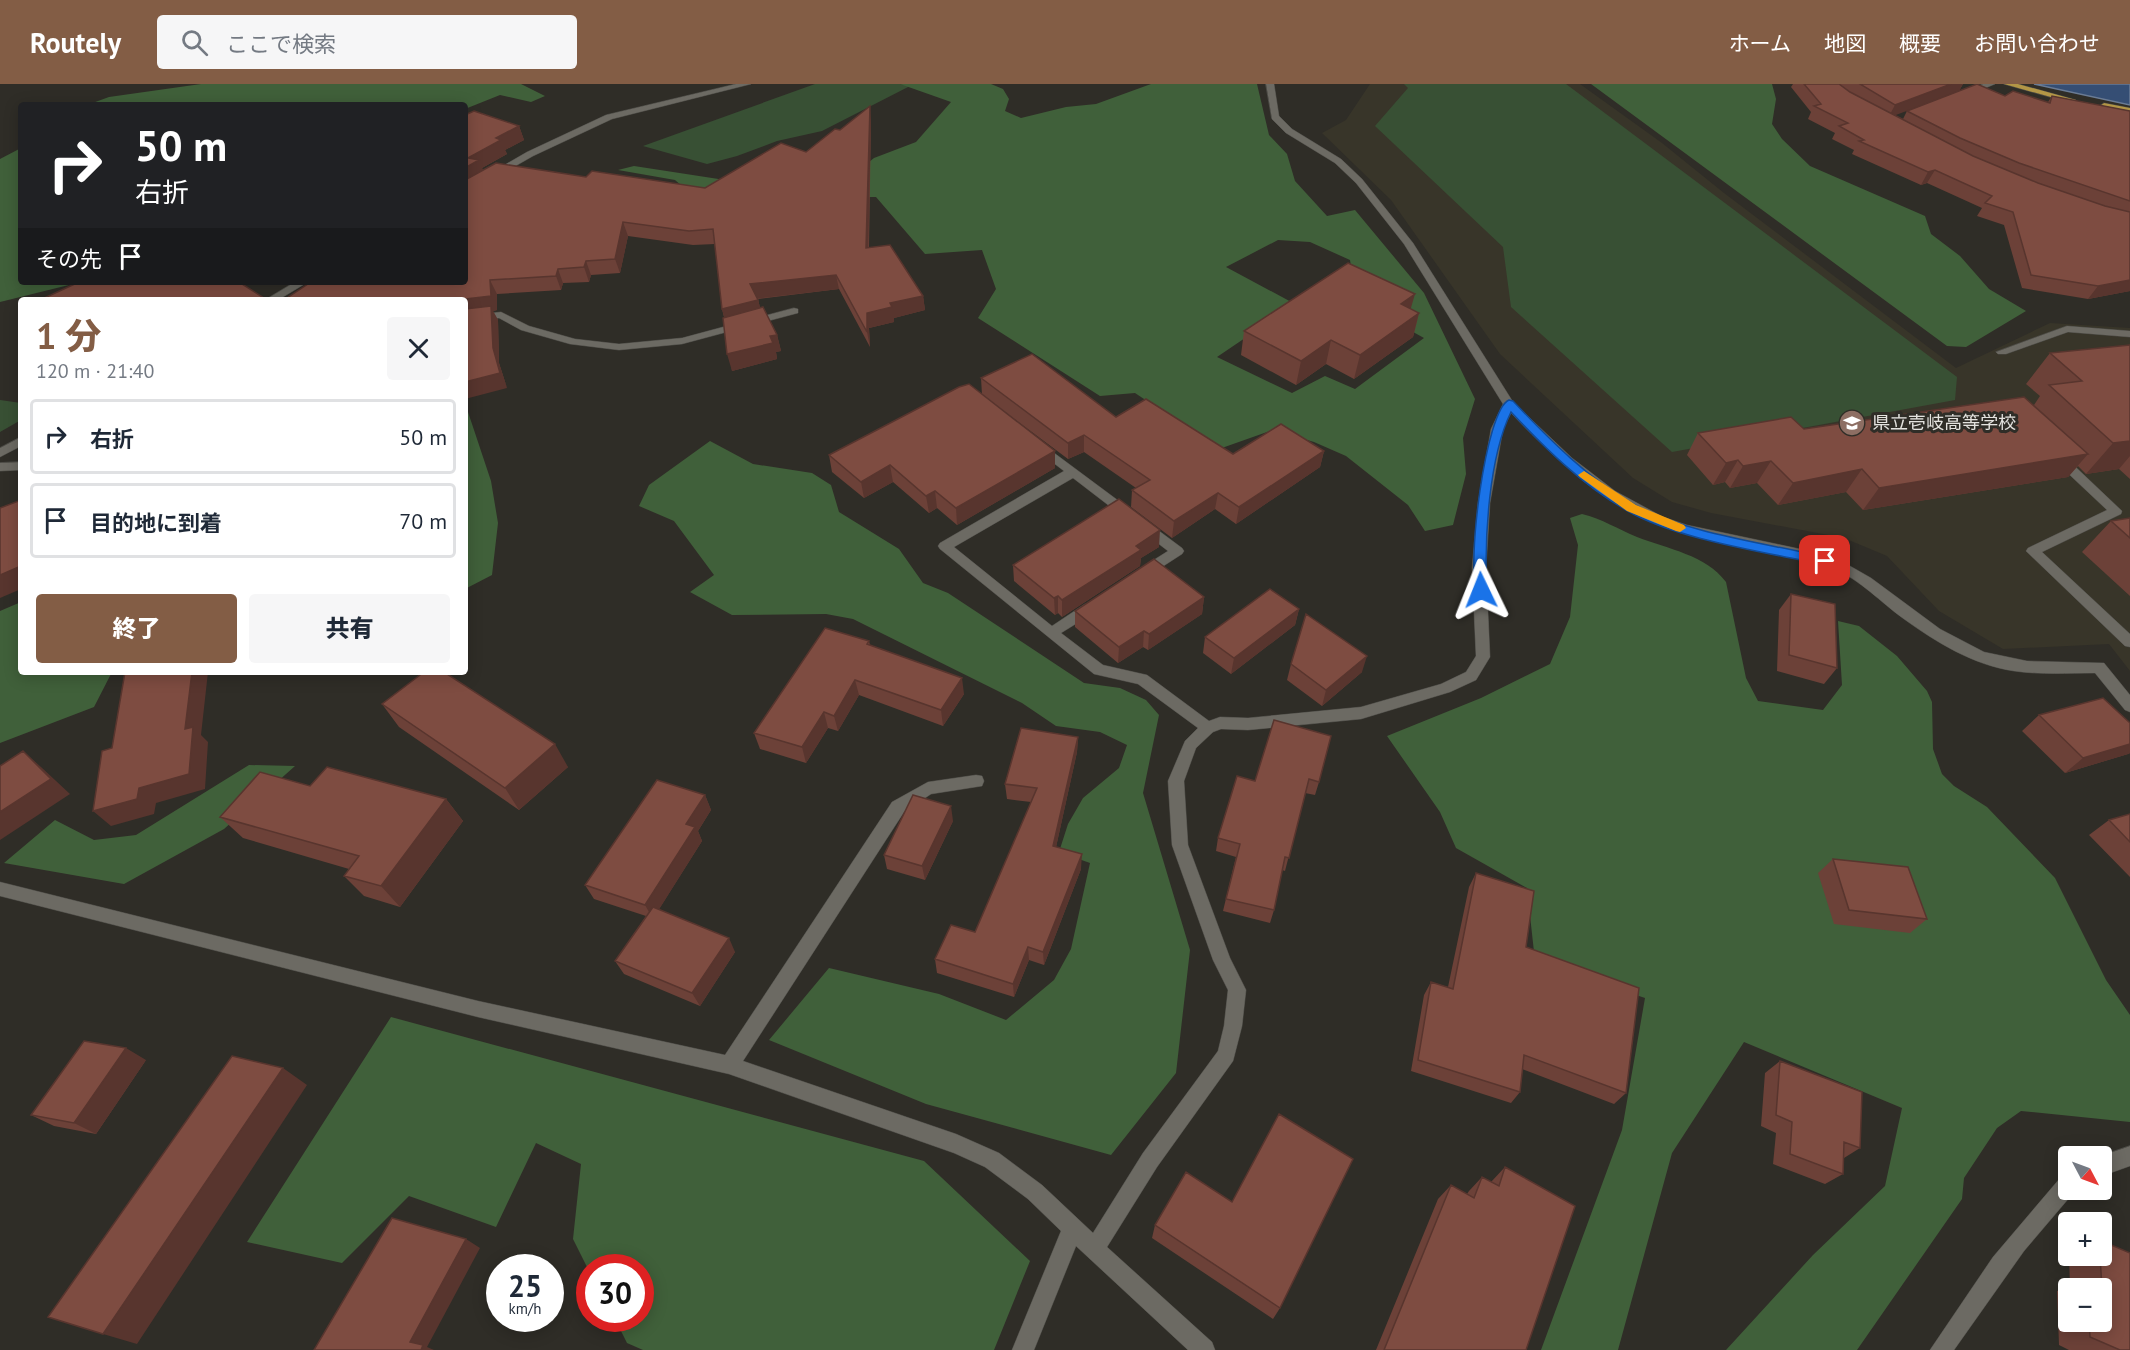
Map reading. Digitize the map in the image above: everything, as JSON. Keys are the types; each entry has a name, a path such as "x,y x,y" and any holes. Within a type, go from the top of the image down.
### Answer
{"main road":[{"path":"2008,84 2077,101"},
{"path":"2088,103 2130,111"}],"street":[{"path":"468,190 530,154 609,117 747,84"},
{"path":"1270,84 1275,117 1289,131 1338,161 1359,181 1408,243 1509,404 1590,480 1631,508 1684,529 1809,556 1840,566 1946,639 2000,663 2026,667 2100,667 2130,706"},
{"path":"1960,96 1991,84"},
{"path":"276,297 298,285"},
{"path":"468,319 501,315 525,328 574,342 627,347 682,341 794,311"},
{"path":"2002,352 2067,329 2130,334"},
{"path":"1095,1248 1150,1160 1227,1055 1233,1026 1237,990 1222,960 1180,845 1176,781 1190,745 1208,728 1220,723 1248,724 1361,713 1444,687 1471,676 1483,657 1479,567 1484,503 1497,429 1509,404"},
{"path":"1025,436 1178,551 1129,583"},
{"path":"0,453 18,443"},
{"path":"2046,446 2116,511 2033,551 2130,642"},
{"path":"0,467 18,466"},
{"path":"1073,472 945,546 1100,670 1142,679 1208,728"},
{"path":"1051,633 1099,602"},
{"path":"729,1065 898,807 928,788 976,781"},
{"path":"0,889 478,1009 729,1065 956,1143 992,1160 1035,1192 1141,1294 1204,1350"},
{"path":"2112,1162 2130,1156"},
{"path":"1941,1350 1987,1283 2036,1218 2058,1195"},
{"path":"1023,1350 1073,1227"}],"shaded area":[{"name":"県立壱岐高等学校","path":"1370,84 1580,84 1662,143 1724,193 1956,368 2050,323 2130,328 2130,671 2109,644 2003,649 1939,611 1887,556 1844,538 1711,513 1672,502 1633,478 1500,354 1391,200 1322,133 1346,120"}],"green space":[{"path":"201,84 521,84 545,96 531,102 500,95 468,108 468,102 95,102 109,97"},
{"path":"815,84 910,86 822,131 777,141 707,164 643,146"},
{"path":"900,84 991,84 1003,89 1009,99 1005,111 1021,118 1066,107 1096,104 1151,84 1257,84 1269,135 1287,154 1295,181 1327,216 1355,210 1424,293 1475,399 1463,438 1466,474 1453,525 1425,531 1408,505 1346,456 1314,442 1273,430 1219,449 1135,393 1100,396 978,318 996,289 982,250 925,254 876,197 696,198 675,180 618,170 634,166 725,180 854,174 874,158 916,142 951,102","holes":["1278,240 1310,242 1350,260 1354,284 1404,327 1424,338 1355,389 1325,376 1292,393 1217,357 1295,304 1226,267"]},
{"path":"1404,84 1566,84 1957,377 1955,400 1672,452 1511,307 1503,247 1375,126 1408,88"},
{"path":"1591,84 1772,84 1776,99 1772,124 1782,139 1810,166 1925,216 1931,234 1960,256 1989,289 2026,311 1966,347 1947,346"},
{"path":"18,150 18,285 69,285 0,302 0,159"},
{"path":"0,400 18,403 18,422 0,432"},
{"path":"468,412 491,481 498,523 492,575 468,587"},
{"path":"710,441 753,464 812,473 831,485 839,512 899,549 923,583 948,593 1084,683 1120,688 1146,700 1159,715 1143,793 1190,950 1176,1073 1111,1155 926,1104 769,1040 829,968 939,994 1006,1020 1054,980 1071,949 1090,863 1059,852 1068,824 1083,798 1119,768 1127,745 1100,732 1056,726 1022,703 853,619 826,614 732,615 690,592 714,575 674,521 639,506 649,485"},
{"path":"1582,514 1686,554 1718,573 1726,582 1746,678 1758,701 1823,710 1842,685 1838,621 1859,626 1897,656 1927,691 1932,702 1933,749 1942,774 1954,786 1987,807 2055,878 2106,980 2130,1015 2130,1122 2021,1111 1997,1128 1964,1178 1962,1199 1857,1350 1726,1350 1813,1255 1885,1186 1902,1108 1744,1042 1672,1153 1618,1350 1541,1350 1622,1130 1645,998 1535,961 1527,888 1456,848 1440,812 1387,736 1481,698 1550,664 1570,617 1578,545 1570,518"},
{"path":"18,603 18,675 110,675 94,707 0,743 0,611"},
{"path":"249,765 295,766 224,829 124,884 4,863 55,820 94,840 136,835"},
{"path":"391,1017 924,1161 1030,1261 994,1350 643,1350 627,1343 622,1332 654,1332 654,1254 580,1254 573,1239 581,1164 536,1143 496,1227 409,1196 342,1263 247,1242"}],"water":[{"path":"2034,84 2130,84 2130,105"}],"building":[{"path":"1804,84 1839,84 1850,92 1973,156 2038,183 2130,212 2130,280 2098,286 2031,275 2013,212 1985,203 1992,196 1935,170 1928,172 1859,141 1864,140 1839,126 1848,123 1814,106 1821,104"},
{"path":"1860,84 1951,84 1895,105"},
{"path":"1977,84 2005,96 2013,91 2050,103 2052,96 2130,111 2130,201 2019,163 1960,138 1907,111"},
{"path":"870,106 866,248 890,245 923,296 890,303 892,307 867,313 867,332 836,275 750,284 758,300 722,309 713,229 689,231 623,222 615,259 586,261 584,267 558,269 556,276 490,280 491,296 468,299 288,297 306,285 468,285 468,178 496,163 586,177 592,171 705,188 781,143 806,152 835,129 840,130"},
{"path":"474,111 519,126 496,138 501,140 468,158 468,114"},
{"path":"468,158 479,160 468,166"},
{"path":"1348,263 1415,294 1401,304 1419,313 1360,355 1331,340 1301,361 1244,331"},
{"path":"72,285 244,285 262,297 46,297"},
{"path":"491,306 493,348 500,373 468,381 468,309"},
{"path":"763,307 777,335 770,336 773,343 727,354 723,318"},
{"path":"2130,345 2130,441 2113,443 2049,385 2082,381 2050,353"},
{"path":"1032,354 1116,417 1146,399 1233,454 1281,424 1324,451 1239,507 1218,493 1174,521 1132,490 1150,480 1084,435 1068,443 981,378"},
{"path":"969,384 1055,451 956,508 935,491 926,496 890,465 861,482 829,455 959,387"},
{"path":"2024,397 2088,454 1879,488 1862,469 1793,483 1771,461 1743,466 1738,460 1726,463 1698,433 1791,417 1804,429"},
{"path":"1119,499 1160,530 1136,546 1141,550 1062,600 1058,596 1054,598 1013,565"},
{"path":"18,501 18,567 0,575 0,508"},
{"path":"2130,518 2130,538 2111,521"},
{"path":"1154,559 1204,597 1149,634 1144,631 1119,647 1075,611"},
{"path":"1270,589 1299,609 1234,658 1205,637"},
{"path":"1791,594 1835,604 1837,668 1789,655"},
{"path":"1306,614 1367,656 1326,690 1291,664"},
{"path":"825,628 869,641 867,644 962,678 941,710 855,680 834,716 824,712 802,747 754,733"},
{"path":"124,675 192,675 185,729 193,727 189,774 139,788 137,799 93,811 102,751 112,748"},
{"path":"420,675 449,675 555,744 505,788 382,704"},
{"path":"2103,698 2130,723 2130,744 2083,758 2039,715"},
{"path":"1274,720 1331,736 1319,782 1309,779 1289,858 1285,857 1274,910 1226,899 1240,844 1218,838 1237,776 1255,781"},
{"path":"1021,728 1078,737 1053,846 1082,854 1043,952 1028,947 1013,984 935,959 951,925 975,932 1037,788 1005,784"},
{"path":"23,751 51,779 0,812 0,766"},
{"path":"327,767 446,799 381,886 344,876 359,856 220,817 260,772 310,786"},
{"path":"657,780 705,795 686,824 695,827 645,905 585,885"},
{"path":"913,795 951,806 922,866 884,855"},
{"path":"2130,814 2130,842 2109,820"},
{"path":"1833,859 1908,867 1927,919 1849,910"},
{"path":"1476,873 1534,891 1526,947 1639,988 1626,1093 1524,1055 1520,1092 1418,1060 1431,982 1453,989"},
{"path":"653,907 729,938 692,993 615,961"},
{"path":"84,1041 126,1048 74,1123 31,1115"},
{"path":"232,1056 283,1068 103,1334 48,1317"},
{"path":"1780,1061 1862,1092 1860,1148 1844,1142 1843,1174 1790,1154 1792,1122 1776,1115"},
{"path":"1279,1114 1353,1159 1280,1308 1155,1225 1186,1172 1232,1202"},
{"path":"1505,1167 1575,1206 1526,1350 1384,1350 1451,1185 1474,1198 1482,1177 1499,1186"},
{"path":"392,1218 466,1239 410,1342 423,1345 421,1350 314,1350"},
{"path":"2112,1245 2130,1253 2130,1350 2120,1350 2090,1337 2090,1332 2112,1332 2112,1278 2101,1278 2101,1266 2112,1266"}],"slow traffic":[{"path":"1584,475 1631,508 1680,528"}],"place":[{"name":"県立壱岐高等学校","path":"1852,423"}],"route":[{"path":"1481,590 1479,567 1484,503 1497,429 1509,404 1590,480 1631,508 1684,529 1825,561"}]}
